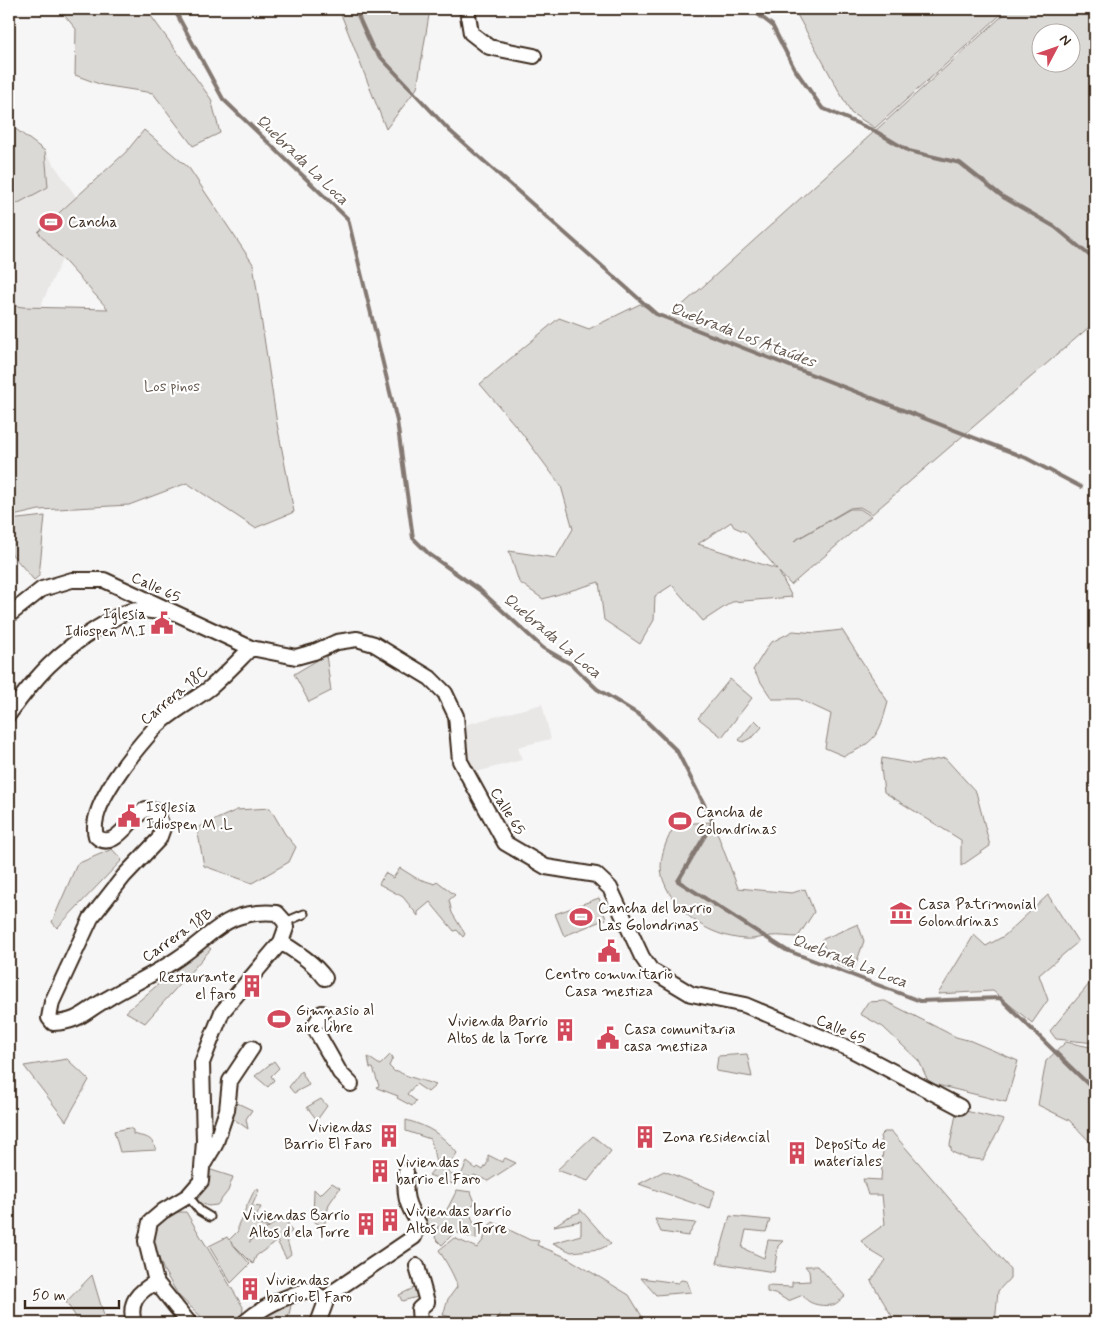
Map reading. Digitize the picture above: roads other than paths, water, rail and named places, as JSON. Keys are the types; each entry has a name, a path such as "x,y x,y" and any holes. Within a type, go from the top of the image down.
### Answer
{"street":[{"path":"467,9 471,33 489,46 534,56"},
{"name":"Calle 65","path":"9,615 42,589 72,580 104,580 251,648 296,657 337,642 357,639 374,644 430,678 445,693 456,716 460,761 505,843 546,867 596,875 610,888 642,958 651,970 691,994 745,1005 850,1049 960,1107"},
{"path":"9,714 33,680 53,659 111,619 132,611 171,612"},
{"name":"Carrera 18C","path":"156,811 152,809 140,812 110,842 104,842 96,836 94,825 107,791 119,772 154,729 211,687 251,648"},
{"name":"Carrera 18B","path":"156,811 163,828 159,840 124,876 91,918 52,1002 49,1018 53,1023 76,1020 108,998 177,959 222,923 259,912 277,914 285,922"},
{"path":"189,1323 156,1282 146,1241 150,1222 163,1211 188,1196 201,1181 203,1166 202,1063 222,1012 281,942 286,928 285,922"},
{"path":"281,942 322,971 325,978"},
{"path":"322,1013 314,1027 340,1073 352,1084"},
{"path":"203,1166 215,1145 227,1110 230,1081 252,1048"},
{"path":"318,1323 327,1298 414,1237 419,1224 408,1207 405,1193 406,1172"},
{"path":"416,1266 427,1296 427,1302 419,1309 420,1323"},
{"path":"134,1323 131,1311 135,1300 144,1289 156,1282"},
{"path":"244,1323 257,1311 296,1293 309,1290 323,1298 324,1304"}],"lane":[{"path":"285,922 304,914"},
{"path":"188,1196 200,1211 210,1217"}],"waterway":[{"name":"Quebrada La Loca","path":"174,9 223,99 348,219 397,421 413,538 429,554 481,591 543,648 571,664 597,689 641,716 677,751 713,822 678,881 786,950 920,1001 1000,998 1095,1091"},
{"name":"Quebrada Los Ataúdes","path":"355,9 373,49 450,131 656,314 1026,458 1081,487"},
{"path":"751,9 772,25 794,68 822,108 875,131 909,151 960,163 1003,197 1055,227 1095,260"}],"place":[{"name":"Cancha","path":"51,222"},
{"name":"Iglesia Idiospen M.I","path":"162,623"},
{"name":"Isglesia Idiospen M .L","path":"129,816"},
{"name":"Cancha de Golondrinas","path":"680,821"},
{"name":"Casa Patrimonial Golondrinas","path":"901,913"},
{"name":"Cancha del barrio Las Golondrinas","path":"581,917"},
{"name":"Centro comunitario Casa mestiza","path":"609,951"},
{"name":"Restaurante el faro","path":"252,986"},
{"name":"Gimnasio al aire libre","path":"279,1019"},
{"name":"Vivienda Barrio Altos de la Torre","path":"565,1030"},
{"name":"Casa comunitaria casa mestiza","path":"608,1038"},
{"name":"Viviendas Barrio El Faro","path":"389,1136"},
{"name":"Zona residencial","path":"645,1137"},
{"name":"Deposito de materiales","path":"797,1153"},
{"name":"Viviendas barrio el Faro","path":"380,1171"},
{"name":"Viviendas barrio Altos de la Torre","path":"390,1220"},
{"name":"Viviendas Barrio Altos d ela Torre","path":"366,1224"},
{"name":"Viviendas barrio El Faro","path":"250,1289"}],"park label":[{"name":"Los pinos","path":"172,386"}]}
